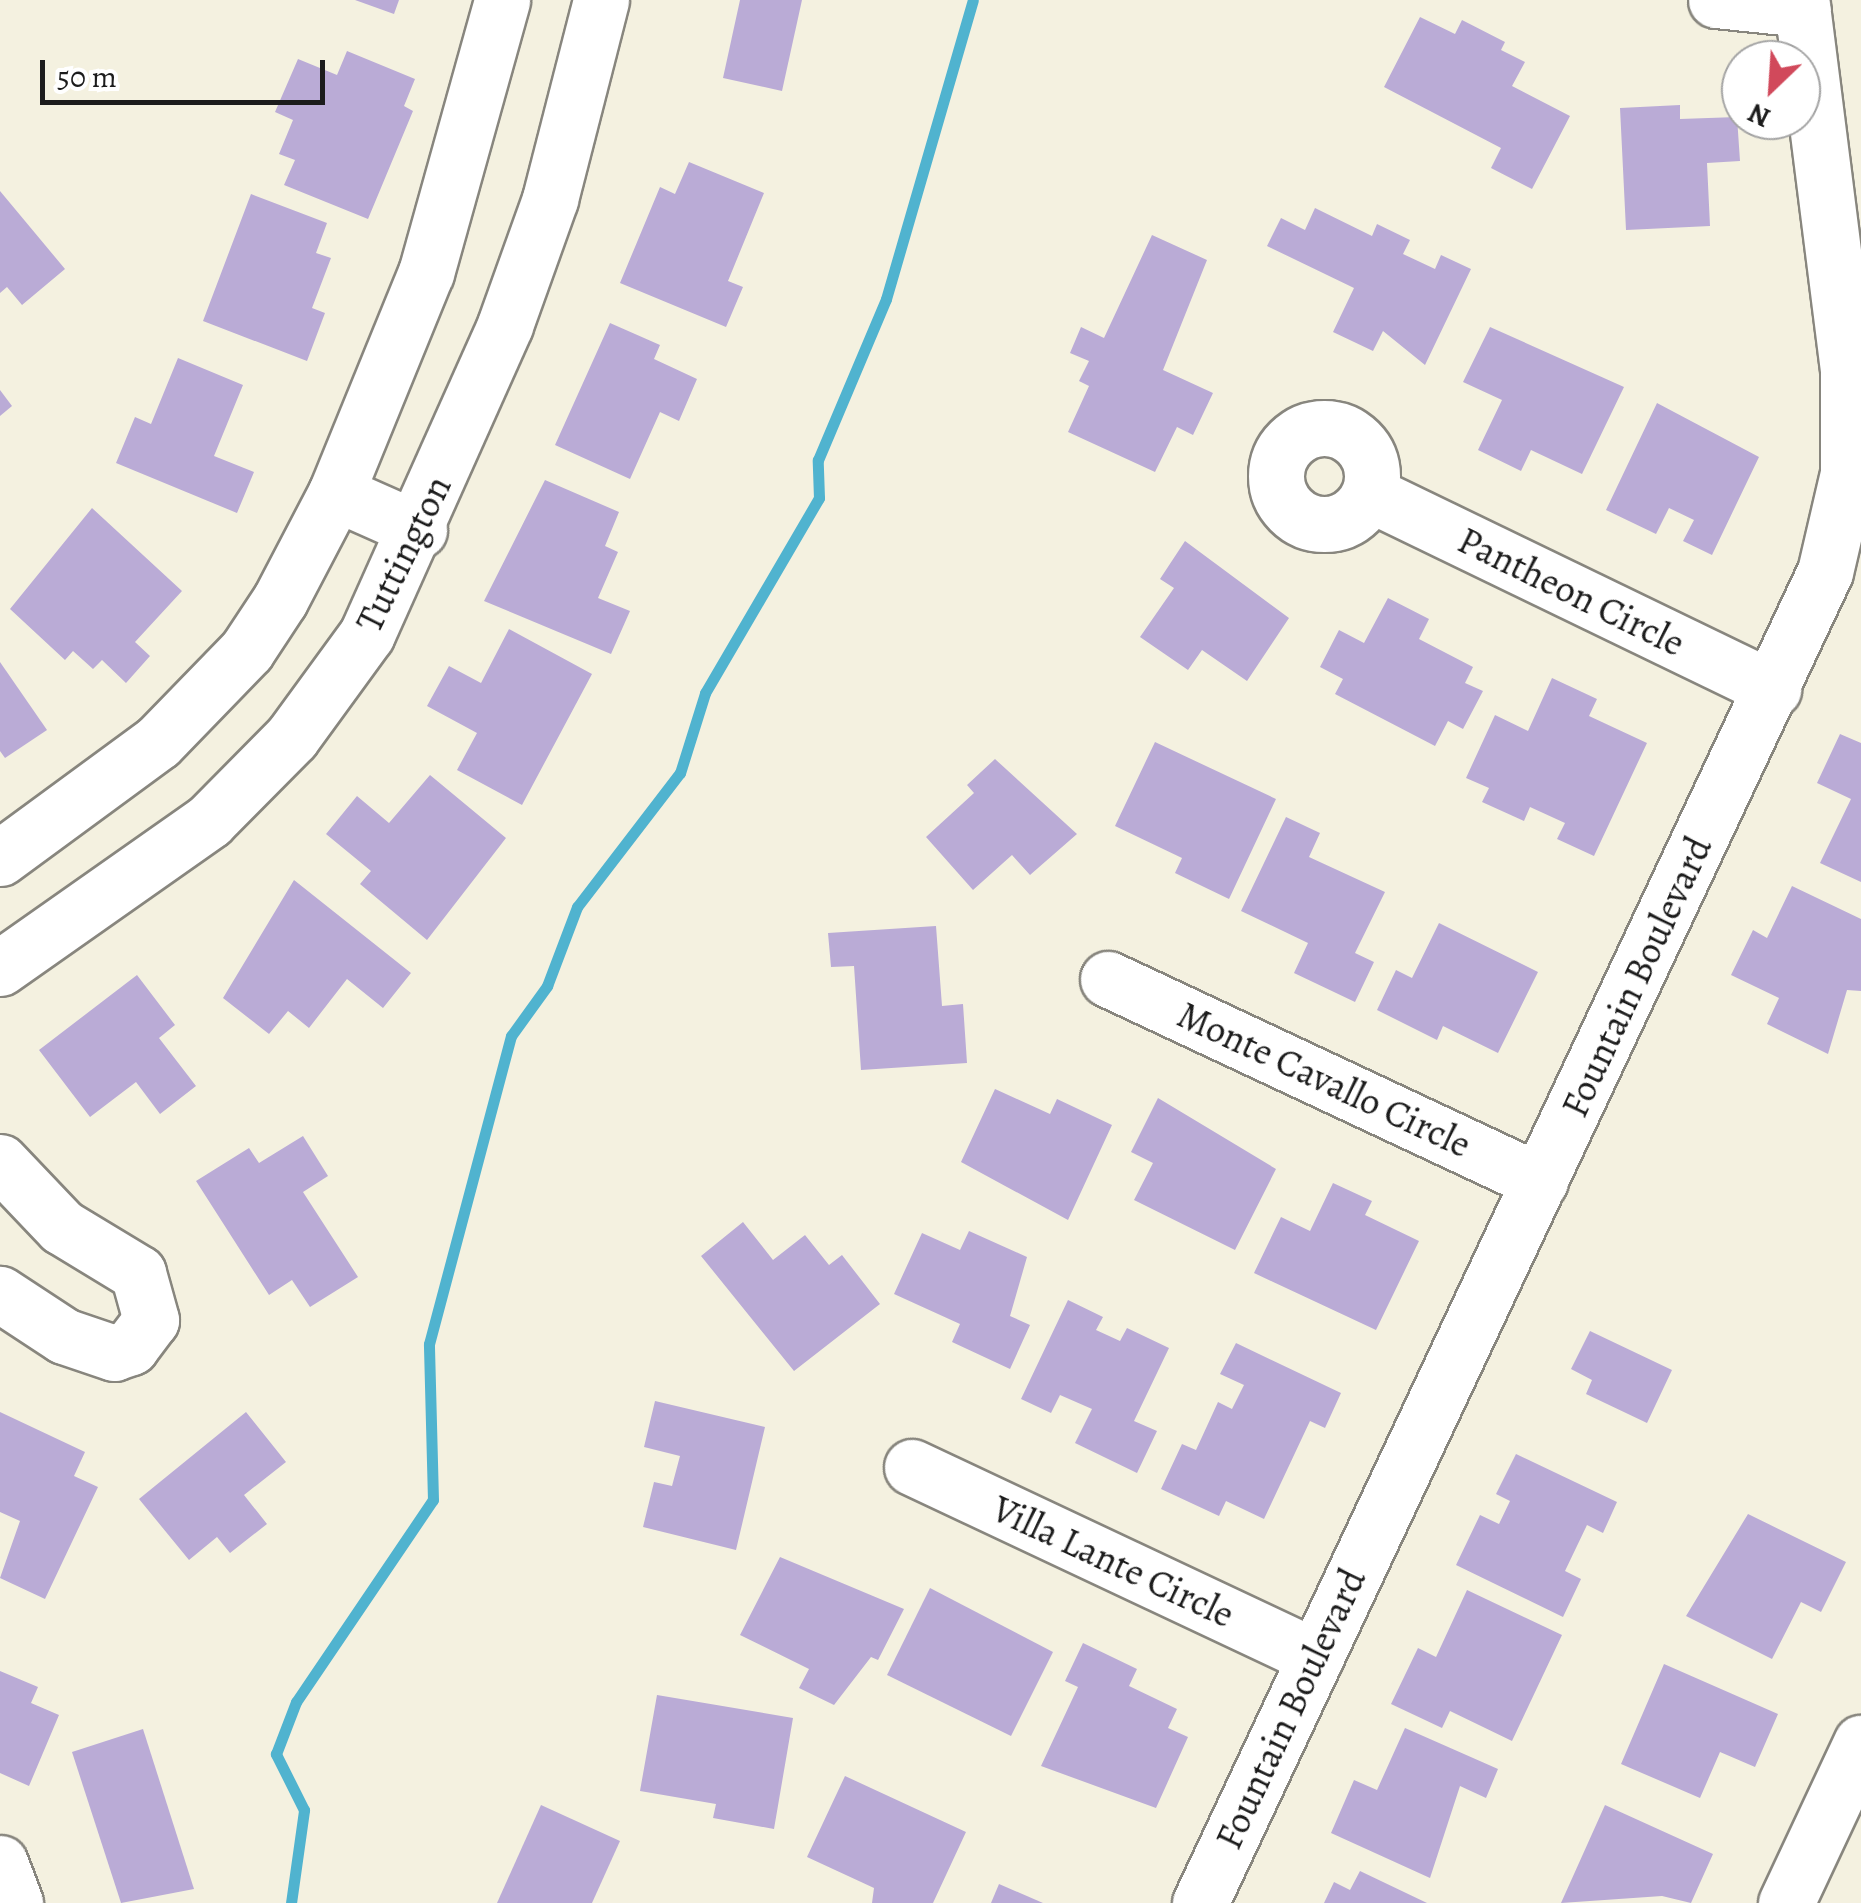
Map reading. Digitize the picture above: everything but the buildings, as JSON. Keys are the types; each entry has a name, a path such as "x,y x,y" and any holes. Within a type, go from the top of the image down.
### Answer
{"street":[{"path":"0,858 95,792 212,690 280,600 336,493 426,272 502,0"},
{"name":"Tuttington","path":"0,968 141,875 250,782 340,674 420,530 550,199 601,0"},
{"path":"1716,0 1802,5"},
{"name":"Fountain Boulevard","path":"1200,1903 1773,689 1824,572 1850,435 1802,5"},
{"path":"336,493 420,530"},
{"name":"Pantheon Circle","path":"1370,494 1773,689"},
{"name":"Monte Cavallo Circle","path":"1108,978 1540,1182"},
{"path":"0,1162 62,1227 138,1273 151,1320 131,1347 114,1352 64,1336 0,1294"},
{"name":"Villa Lante Circle","path":"912,1467 1315,1657"},
{"path":"1786,1903 1861,1743"},
{"path":"0,1863 16,1903"}],"waterway":[{"path":"291,1903 304,1810 276,1754 296,1702 433,1500 429,1344 511,1036 547,986 577,907 680,773 705,693 819,498 818,460 886,299 973,0"}]}
